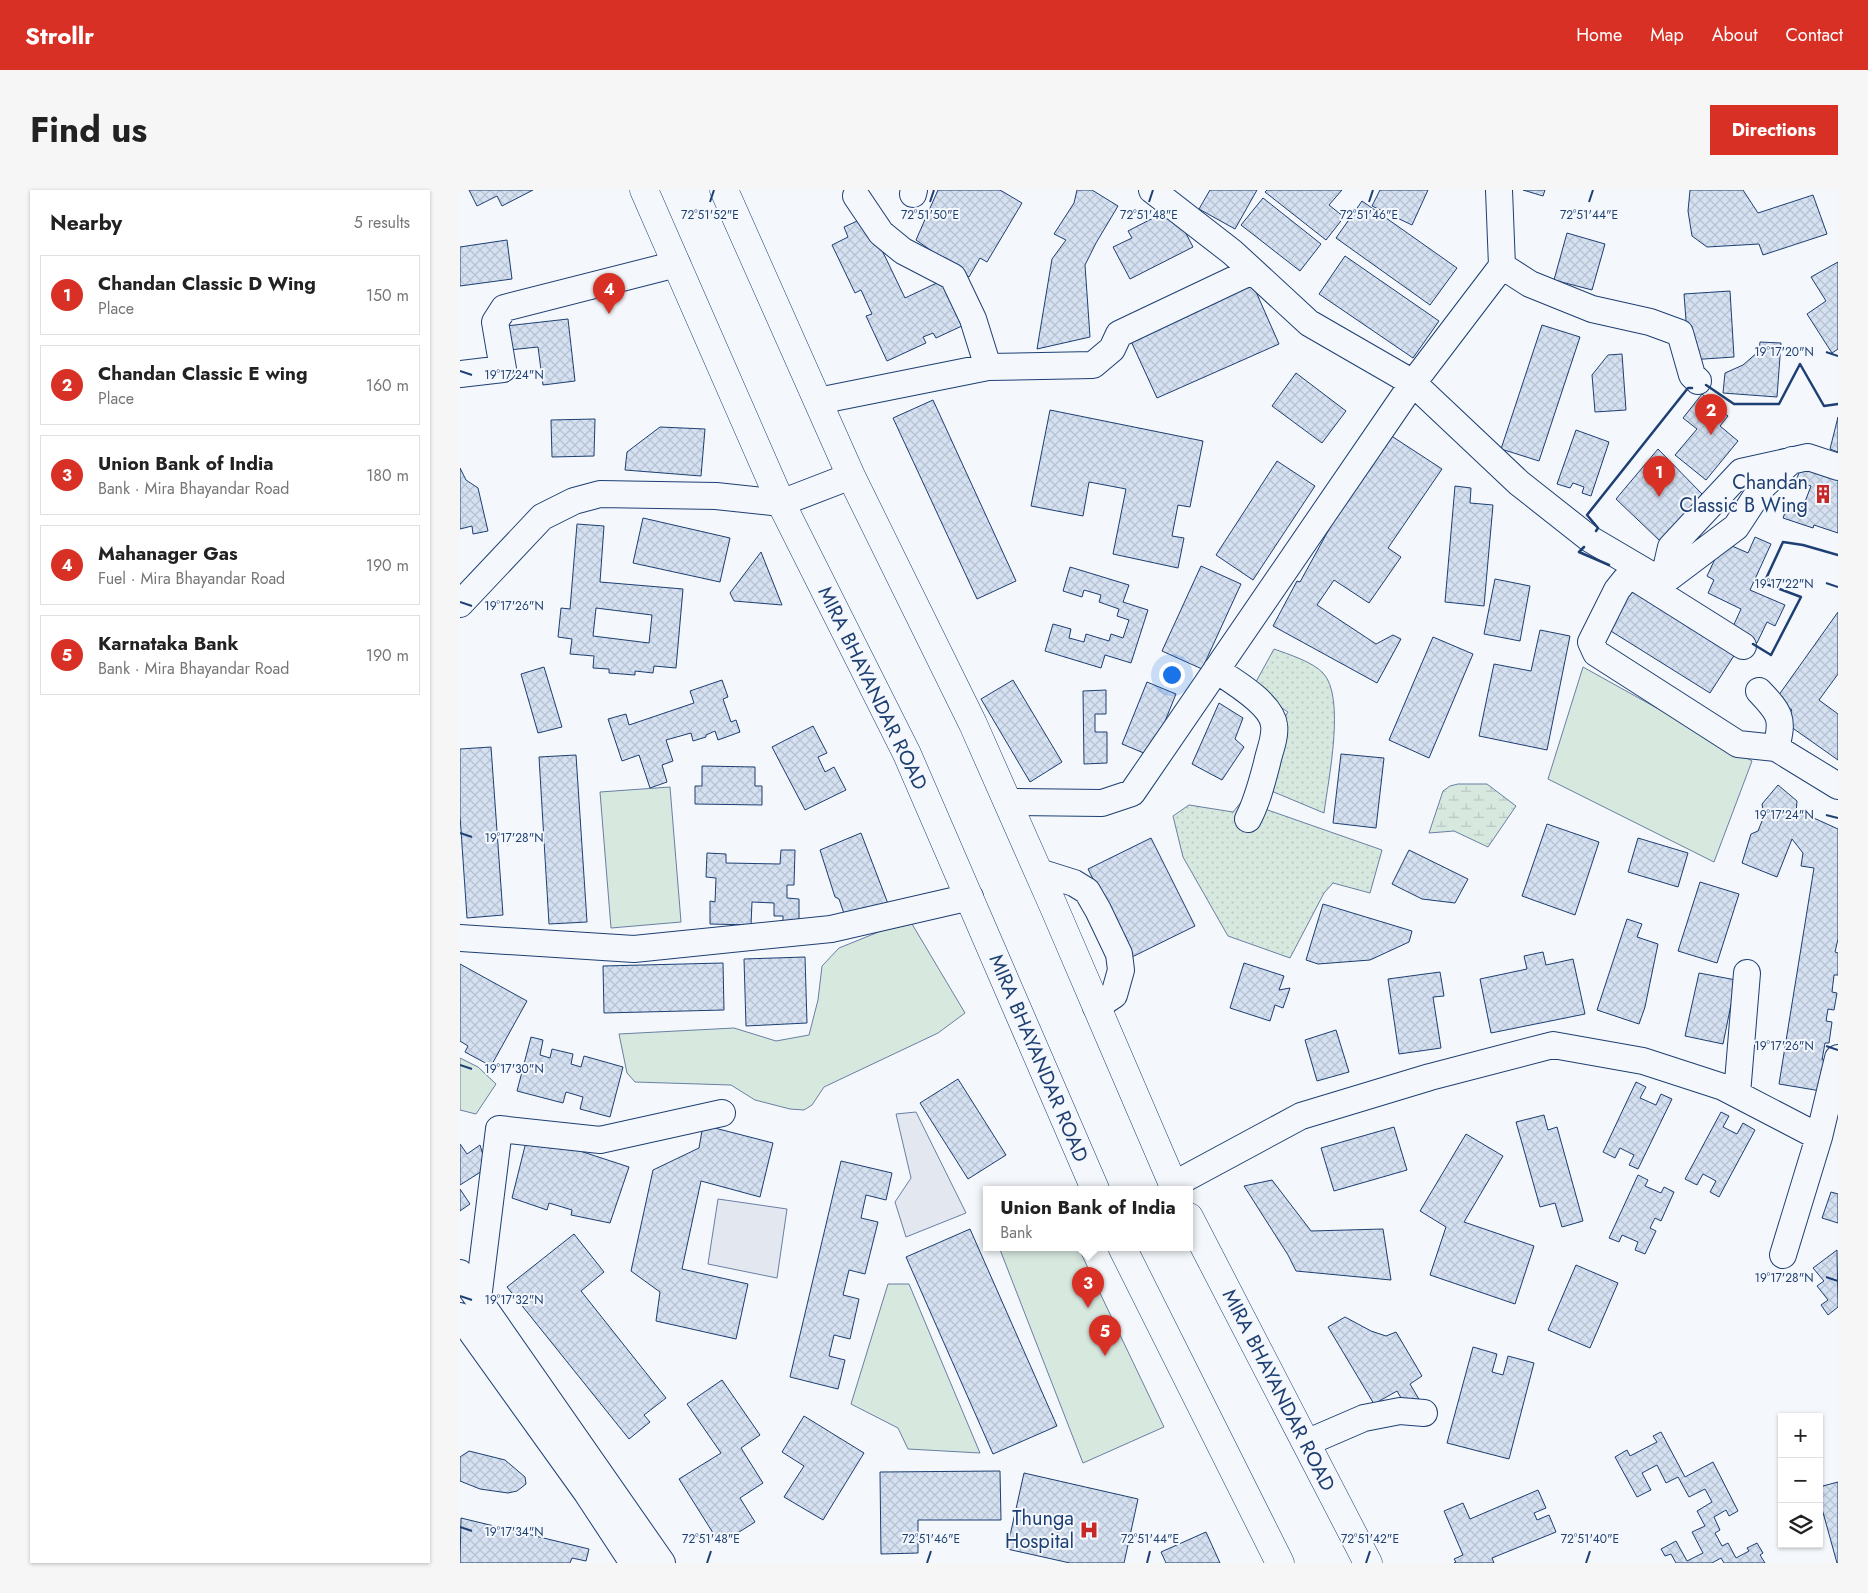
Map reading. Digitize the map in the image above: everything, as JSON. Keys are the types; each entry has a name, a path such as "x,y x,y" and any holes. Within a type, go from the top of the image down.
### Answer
{"main road":[{"name":"MIRA BHAYANDAR ROAD","path":"644,190 781,502 907,754 1094,1186"},
{"path":"724,190 851,476 973,724 1039,872 1174,1186"},
{"name":"MIRA BHAYANDAR ROAD","path":"1193,1224 1368,1563"},
{"path":"1124,1251 1280,1563"}],"street":[{"path":"1152,190 1232,252 1309,323 1413,383 1527,490 1590,539 1664,582"},
{"path":"1008,802 1102,803 1132,793 1413,383 1502,266 1499,190"},
{"path":"856,196 881,233 903,252 953,277 973,319 988,367"},
{"path":"460,374 503,369 495,322 504,308 677,264"},
{"path":"1502,266 1530,284 1592,309 1650,322 1680,333 1692,375 1698,381"},
{"path":"818,401 988,367 1093,365 1112,349 1120,334 1252,271"},
{"path":"1664,582 1671,547 1741,472 1808,457 1838,467"},
{"path":"1664,582 1736,527 1762,486 1792,460"},
{"path":"460,604 542,517 574,501 600,494 716,496 781,502 851,476"},
{"path":"1743,646 1635,578 1625,580 1617,590 1591,642 1596,653 1738,744 1776,748 1838,786"},
{"path":"1216,670 1244,689 1260,703 1268,712 1274,725 1261,786 1248,819"},
{"path":"1759,691 1777,710 1781,730 1776,748"},
{"path":"1039,872 1074,883 1087,891 1119,954 1121,970 1114,995 1096,1007"},
{"path":"460,938 634,948 831,929 970,896"},
{"path":"1737,1094 1747,973"},
{"path":"1176,1186 1300,1116 1430,1077 1553,1045 1643,1061 1723,1087 1819,1137"},
{"path":"1783,1255 1819,1137 1838,1058"},
{"path":"662,1563 469,1307 500,1129 600,1140 722,1112"},
{"path":"460,1273 469,1307 587,1494 633,1563"},
{"path":"1306,1443 1364,1418 1400,1411 1424,1412"}],"green space":[{"path":"1274,649 1313,665 1323,673 1330,685 1333,701 1334,740 1324,813 1269,790 1282,722 1288,712 1252,689"},
{"path":"1583,667 1752,761 1714,862 1548,779"},
{"path":"1458,784 1487,784 1516,806 1488,847 1454,831 1429,833 1443,791 1450,786"},
{"path":"670,787 681,922 611,928 600,792"},
{"path":"1242,801 1382,850 1370,893 1333,883 1324,893 1290,958 1228,936 1183,857 1173,816 1189,805 1233,812"},
{"path":"912,924 965,1013 938,1033 824,1087 812,1105 804,1110 790,1109 755,1100 731,1085 635,1082 627,1073 619,1034 734,1028 776,1041 809,1035 818,1000 822,966 839,948 881,931"},
{"path":"460,1058 478,1067 496,1084 476,1114 460,1110"},
{"path":"1001,1251 1080,1251 1164,1427 1083,1463"},
{"path":"888,1284 909,1284 980,1453 908,1449 898,1428 851,1404"}],"shaded area":[{"path":"916,1112 966,1213 906,1237 895,1202 911,1178 896,1114"},
{"path":"718,1199 787,1209 777,1278 708,1264"}],"building":[{"path":"469,190 533,190 502,206 497,196 477,206"},
{"path":"938,190 1000,190 1022,203 987,262 980,258 969,277 916,240"},
{"path":"1077,190 1092,190 1118,206 1085,265 1090,337 1037,349 1052,259 1066,240 1054,234 1074,203"},
{"path":"1210,190 1257,190 1235,229 1199,209"},
{"path":"1267,190 1342,190 1329,205 1344,217 1326,240 1265,192"},
{"path":"1380,190 1428,190 1412,225 1372,206"},
{"path":"1523,190 1545,190 1543,196"},
{"path":"1690,190 1743,190 1758,213 1813,195 1827,234 1763,255 1759,244 1707,247 1692,236 1688,211"},
{"path":"1263,198 1321,244 1300,271 1241,225"},
{"path":"1362,201 1457,268 1430,305 1336,238"},
{"path":"1161,214 1164,220 1176,214 1193,247 1130,279 1113,247 1132,238 1128,231"},
{"path":"866,217 905,298 943,280 964,325 936,338 933,333 923,337 926,343 887,361 866,316 872,314 861,290 855,293 832,245 848,237 844,227"},
{"path":"1567,233 1605,244 1592,290 1554,280"},
{"path":"507,240 512,279 460,286 460,247"},
{"path":"1345,256 1439,321 1413,358 1319,294"},
{"path":"1838,262 1838,349 1832,353 1807,314 1826,301 1811,277"},
{"path":"1253,285 1279,344 1157,398 1130,339"},
{"path":"1730,291 1734,357 1689,360 1684,294"},
{"path":"568,319 575,381 543,385 538,347 509,350 506,326"},
{"path":"1542,325 1580,337 1539,461 1501,449"},
{"path":"1760,342 1781,343 1777,397 1723,393 1725,373 1743,365 1759,351"},
{"path":"1622,354 1626,410 1595,412 1592,375 1608,355"},
{"path":"1296,373 1346,411 1322,443 1272,406"},
{"path":"1702,394 1728,416 1720,426 1738,441 1706,480 1675,455 1697,429 1683,418"},
{"path":"933,400 1016,581 977,599 893,418"},
{"path":"1050,410 1203,441 1190,507 1178,505 1172,536 1184,538 1178,568 1113,554 1126,489 1089,482 1083,516 1031,506"},
{"path":"1838,417 1838,452 1830,449"},
{"path":"595,419 594,456 552,457 551,420"},
{"path":"660,427 705,429 701,476 625,470 627,452"},
{"path":"1576,430 1609,442 1591,496 1582,493 1584,487 1573,483 1570,488 1557,484"},
{"path":"1390,435 1442,469 1388,548 1401,557 1369,603 1334,580 1317,605 1376,644 1393,635 1401,639 1377,683 1273,626 1297,581 1300,582 1338,513"},
{"path":"1658,449 1702,494 1660,541 1616,499"},
{"path":"1277,461 1315,486 1253,580 1216,555"},
{"name":"Chandan Classic B Wing","path":"1801,467 1838,480 1838,533 1814,525 1813,528 1783,518 1789,502 1803,507 1811,486 1796,481"},
{"path":"460,468 466,480 478,488 488,531 473,534 472,526 460,529"},
{"path":"1455,486 1471,488 1470,503 1493,505 1484,606 1445,602"},
{"path":"643,518 730,538 720,582 633,563"},
{"path":"577,524 604,526 600,582 683,589 676,668 654,666 653,673 635,671 635,675 609,673 609,669 593,668 594,656 570,654 572,639 558,637 561,608 570,609","holes":["596,608 652,615 649,643 593,636"]},
{"path":"1755,537 1771,544 1750,590 1785,605 1775,626 1767,622 1757,643 1731,631 1741,609 1708,593 1714,580 1707,576 1723,542 1748,553"},
{"path":"761,552 782,605 734,601 730,593"},
{"path":"1201,566 1241,584 1202,669 1162,651"},
{"path":"1070,567 1129,585 1123,602 1148,610 1131,663 1105,655 1101,668 1045,651 1053,624 1071,629 1069,638 1084,642 1086,634 1109,641 1111,634 1123,638 1129,620 1117,616 1119,609 1099,602 1101,595 1084,590 1082,597 1063,591"},
{"path":"1495,579 1530,586 1520,641 1484,634"},
{"path":"1633,585 1737,651 1710,693 1606,628"},
{"path":"1838,612 1838,674 1819,700 1838,714 1838,760 1784,722 1792,710 1776,699"},
{"path":"1540,630 1570,636 1547,750 1479,736 1494,664 1531,671"},
{"path":"1433,637 1473,654 1429,758 1389,740"},
{"path":"544,667 562,727 538,733 521,674"},
{"path":"722,680 728,697 723,699 731,722 736,720 740,732 718,740 715,731 706,735 706,737 693,741 691,733 666,740 673,761 662,765 667,782 650,788 639,755 622,761 608,719 626,714 629,725 694,703 690,691"},
{"path":"1013,680 1062,762 1030,782 981,699"},
{"path":"1147,682 1176,694 1151,756 1122,744"},
{"path":"1106,690 1106,714 1095,714 1095,732 1107,732 1107,763 1084,764 1083,691"},
{"path":"1219,703 1243,718 1235,739 1244,747 1222,780 1192,764"},
{"path":"813,726 827,753 818,757 825,772 834,767 846,790 805,810 772,747"},
{"path":"491,747 503,915 467,918 460,816 460,749"},
{"path":"1341,754 1384,758 1376,828 1333,823"},
{"path":"576,755 587,922 549,924 539,757"},
{"path":"702,766 755,767 755,786 762,786 762,805 695,804 695,786 702,786"},
{"path":"1778,785 1797,801 1796,814 1816,819 1838,829 1838,939 1835,952 1838,953 1838,975 1834,975 1832,992 1837,993 1834,1010 1828,1009 1826,1021 1832,1022 1829,1043 1825,1043 1822,1060 1826,1060 1821,1091 1779,1084 1814,868 1801,866 1803,853 1792,839 1777,877 1742,863 1751,834 1758,831 1764,816 1762,804"},
{"path":"1547,824 1599,842 1575,915 1522,896"},
{"path":"861,833 890,909 847,922 839,899 835,897 820,850"},
{"path":"1151,838 1195,926 1132,957 1088,869"},
{"path":"1638,838 1688,853 1678,887 1628,872"},
{"path":"781,850 795,850 794,885 787,885 787,898 799,899 799,922 783,922 783,916 774,916 774,903 752,902 751,925 710,924 710,901 715,902 716,878 706,877 707,853 726,854 726,863 780,864"},
{"path":"1409,850 1468,879 1455,903 1422,899 1392,884"},
{"path":"1700,882 1739,894 1717,963 1678,951"},
{"path":"1323,904 1412,931 1409,942 1370,960 1318,964 1306,960"},
{"path":"1627,919 1642,924 1637,937 1658,944 1645,1007 1639,1024 1597,1010"},
{"path":"1543,952 1546,965 1573,959 1585,1014 1491,1033 1480,979 1527,969 1524,956"},
{"path":"805,957 807,1023 746,1026 744,959"},
{"path":"723,963 724,1010 604,1013 603,966"},
{"path":"1244,963 1284,976 1279,990 1290,988 1283,1008 1275,1005 1270,1021 1230,1008"},
{"path":"460,964 527,1001 491,1066 465,1052 468,1046 460,1041"},
{"path":"1440,972 1444,996 1433,997 1441,1048 1399,1054 1388,979"},
{"path":"1699,973 1736,980 1723,1044 1685,1036"},
{"path":"1336,1030 1349,1072 1317,1081 1305,1040"},
{"path":"531,1037 543,1040 540,1055 550,1058 552,1049 573,1054 571,1064 581,1067 584,1056 623,1067 610,1117 580,1109 583,1097 566,1092 563,1103 517,1091"},
{"path":"958,1079 1006,1155 968,1179 920,1103"},
{"path":"1636,1082 1646,1087 1640,1098 1656,1105 1661,1094 1672,1099 1638,1169 1629,1165 1634,1155 1620,1148 1615,1158 1603,1152"},
{"path":"1721,1112 1729,1116 1723,1127 1737,1134 1743,1123 1755,1130 1719,1197 1710,1192 1716,1181 1703,1174 1697,1185 1685,1179"},
{"path":"1544,1115 1548,1130 1557,1127 1583,1221 1562,1227 1555,1203 1540,1207 1516,1122"},
{"path":"703,1125 773,1143 760,1197 701,1181 682,1269 748,1284 736,1339 656,1321 660,1292 631,1271 653,1170 699,1148"},
{"path":"1394,1127 1407,1170 1334,1191 1321,1148"},
{"path":"528,1134 629,1167 610,1223 571,1215 572,1210 549,1203 547,1210 512,1198"},
{"path":"1466,1134 1503,1156 1464,1222 1534,1246 1515,1304 1430,1275 1446,1227 1420,1211"},
{"path":"460,1144 467,1154 480,1145 487,1168 460,1185"},
{"path":"841,1161 892,1173 886,1200 866,1195 861,1218 878,1222 865,1274 849,1270 843,1295 859,1299 850,1339 834,1335 829,1356 845,1360 838,1389 790,1377"},
{"path":"1638,1175 1648,1180 1645,1186 1661,1193 1664,1187 1674,1192 1661,1221 1655,1218 1650,1228 1656,1231 1645,1254 1635,1250 1638,1242 1622,1235 1619,1242 1609,1238"},
{"path":"1272,1180 1311,1231 1383,1229 1391,1280 1296,1271 1288,1255 1244,1186"},
{"path":"460,1189 470,1204 460,1211"},
{"path":"1831,1192 1838,1194 1838,1223 1822,1218"},
{"path":"970,1229 1057,1426 993,1454 906,1257"},
{"path":"574,1234 604,1272 581,1291 666,1398 644,1415 650,1422 629,1439 507,1287"},
{"path":"1837,1250 1838,1307 1828,1315 1821,1305 1828,1300 1817,1286 1824,1281 1813,1268"},
{"path":"1576,1265 1618,1283 1590,1348 1548,1330"},
{"path":"1345,1317 1371,1331 1386,1336 1396,1332 1422,1376 1410,1384 1420,1401 1407,1408 1397,1391 1374,1404 1328,1327"},
{"path":"1473,1347 1497,1354 1492,1372 1503,1375 1508,1356 1534,1363 1509,1459 1447,1443"},
{"path":"722,1380 760,1435 741,1448 763,1483 740,1498 755,1522 720,1544 679,1479 721,1453 687,1404"},
{"path":"804,1416 864,1453 823,1520 784,1497 804,1466 782,1452"},
{"path":"1661,1432 1685,1477 1713,1462 1738,1511 1729,1516 1726,1510 1714,1517 1720,1530 1715,1533 1722,1546 1728,1543 1736,1558 1749,1551 1747,1548 1757,1543 1763,1553 1760,1555 1765,1563 1724,1563 1721,1558 1712,1563 1676,1563 1671,1554 1665,1556 1661,1549 1676,1541 1687,1561 1703,1553 1692,1532 1705,1526 1697,1511 1712,1502 1705,1489 1689,1497 1678,1477 1666,1483 1657,1465 1642,1473 1651,1490 1637,1497 1615,1457 1627,1450 1630,1456 1657,1442 1653,1436"},
{"path":"469,1451 505,1460 525,1477 526,1484 517,1491 508,1493 480,1489 460,1481 460,1457"},
{"path":"1000,1471 1001,1520 918,1520 918,1553 881,1554 880,1472"},
{"path":"1024,1473 1138,1499 1124,1563 1070,1563 1007,1549"},
{"path":"1838,1482 1838,1563 1823,1512 1823,1486"},
{"path":"1538,1490 1546,1508 1534,1513 1537,1520 1549,1515 1556,1532 1492,1558 1494,1563 1454,1563 1456,1562 1454,1559 1463,1555 1444,1511 1463,1503 1470,1519"},
{"path":"461,1518 589,1549 586,1561 572,1558 570,1563 460,1563"},
{"path":"1206,1532 1220,1563 1166,1563 1161,1552"}],"wall":[{"path":"1706,385 1734,404 1779,404 1800,364 1824,406 1838,404"},
{"path":"1596,531 1598,528 1587,515 1688,388 1692,388"},
{"path":"1753,644 1771,655 1801,597 1764,583 1783,542 1803,545 1838,555"},
{"path":"1584,547 1579,552 1609,565"}],"place":[{"name":"Mahanager Gas","path":"609,314"},
{"name":"Chandan Classic E wing","path":"1711,435"},
{"name":"Chandan Classic B Wing","path":"1823,494"},
{"name":"Chandan Classic D Wing","path":"1659,497"},
{"name":"Union Bank of India","path":"1088,1308"},
{"name":"Karnataka Bank","path":"1105,1356"},
{"name":"Thunga Hospital","path":"1089,1530"}]}
